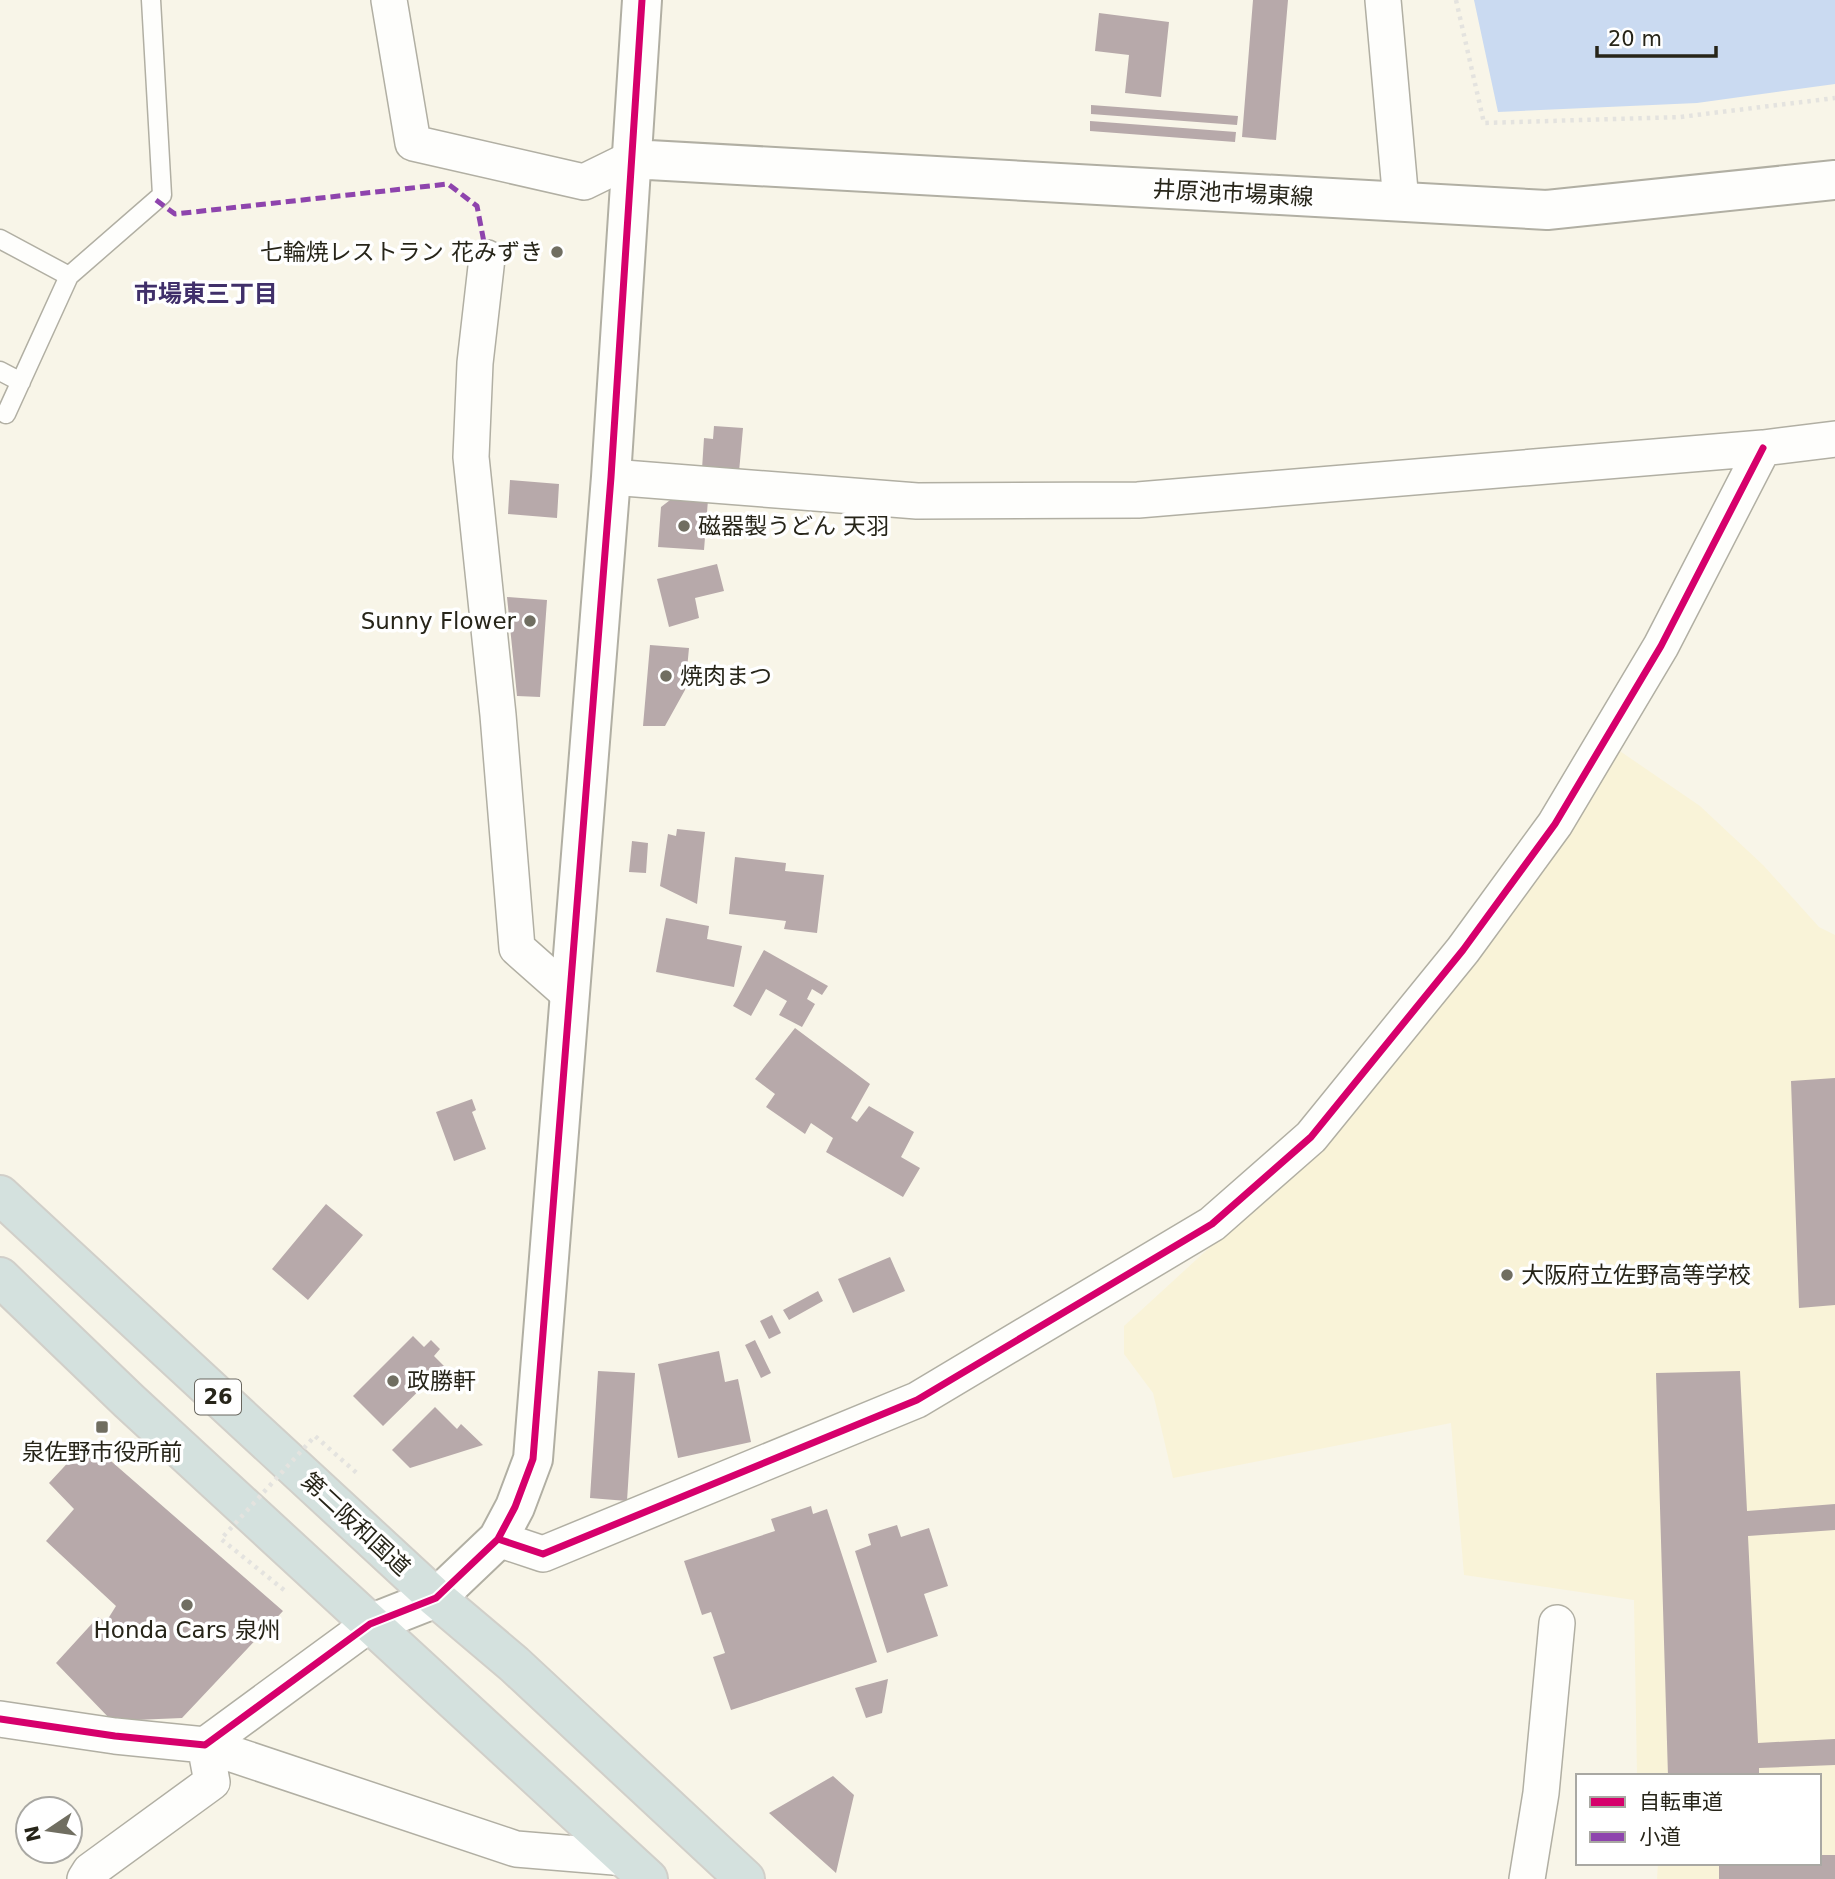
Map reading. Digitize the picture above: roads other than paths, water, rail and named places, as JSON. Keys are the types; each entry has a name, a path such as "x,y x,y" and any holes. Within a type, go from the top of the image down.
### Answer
{"highway":[{"name":"第二阪和国道","path":"0,1195 436,1598 514,1664 745,1879"},
{"path":"0,1277 139,1410 637,1869"}],"street":[{"path":"389,0 413,143 584,182 631,159"},
{"path":"205,1745 370,1624 436,1598 498,1539 516,1507 533,1459 611,477 642,0"},
{"path":"1382,0 1401,202"},
{"name":"井原池市場東線","path":"631,159 1547,210 1835,180"},
{"path":"487,258 475,363 471,457 498,715 517,948 570,995"},
{"path":"611,477 918,501 1138,500 1763,448 1835,439"},
{"path":"498,1539 543,1554 917,1401 1212,1224 1311,1137 1463,950 1555,824 1661,646 1763,448"},
{"path":"1527,1879 1541,1793 1557,1623"},
{"path":"0,1719 205,1745 516,1849 637,1869"},
{"path":"85,1879 90,1871 212,1782 205,1745"}],"lane":[{"path":"6,414 69,276 162,194 151,0"},
{"path":"0,239 69,276"},
{"path":"0,371 21,382"}],"water":[{"path":"1474,0 1835,0 1835,84 1697,103 1498,112"}],"place":[{"name":"七輪焼レストラン 花みずき","path":"557,252"},
{"name":"磁器製うどん 天羽","path":"684,526"},
{"name":"Sunny Flower","path":"530,621"},
{"name":"焼肉まつ","path":"666,676"},
{"name":"大阪府立佐野高等学校","path":"1507,1275"},
{"name":"政勝軒","path":"393,1381"},
{"name":"泉佐野市役所前","path":"102,1427"},
{"name":"Honda Cars 泉州","path":"187,1605"}],"district":[{"name":"市場東三丁目","path":"206,294"}]}
